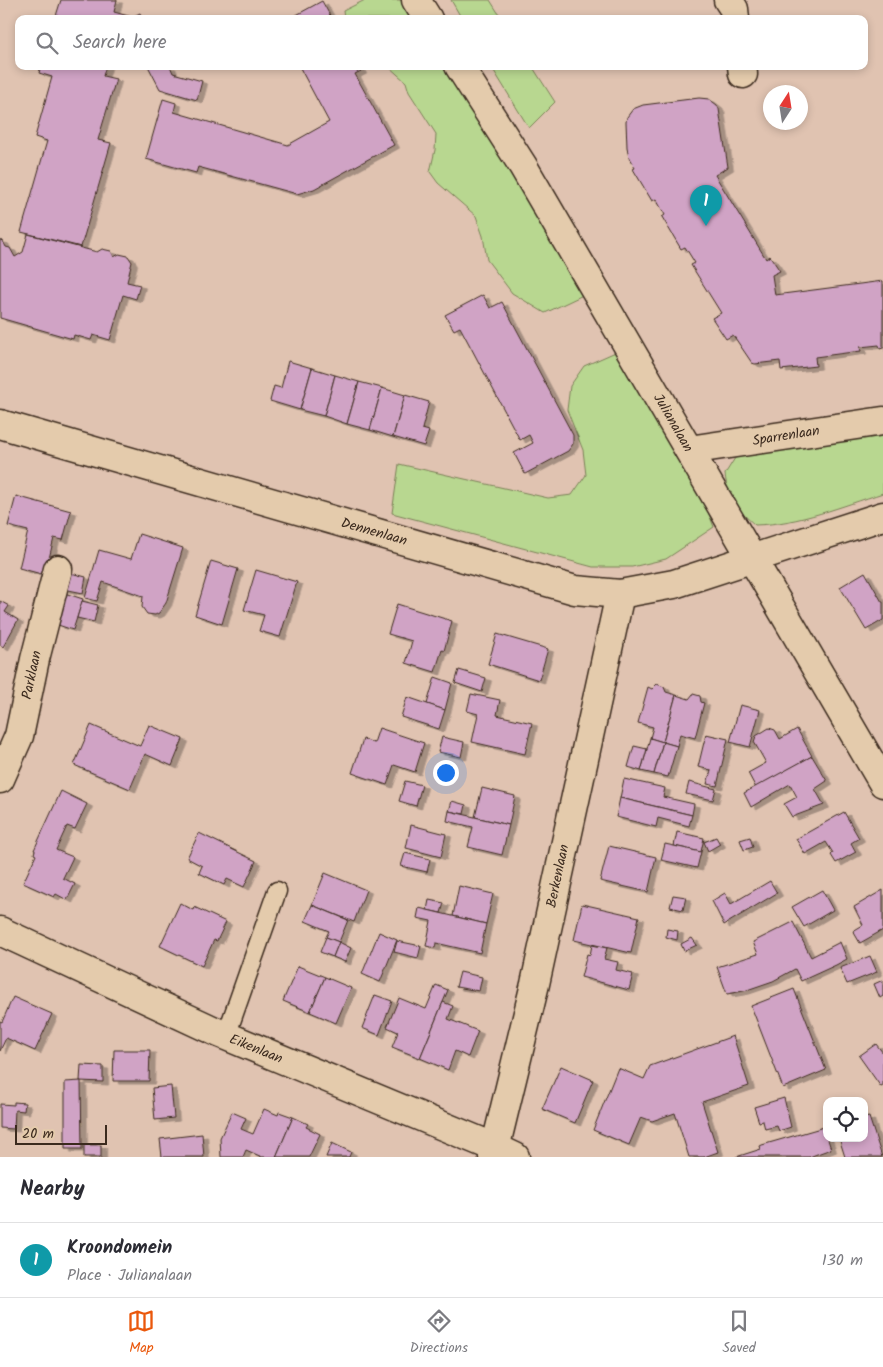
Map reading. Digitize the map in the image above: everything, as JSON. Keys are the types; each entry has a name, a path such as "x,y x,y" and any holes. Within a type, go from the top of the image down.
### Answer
{"street":[{"path":"416,0 425,15"},
{"path":"728,0 734,9 735,15"},
{"name":"Julianalaan","path":"461,70 523,166 883,783"},
{"name":"Sparrenlaan","path":"689,450 883,421"},
{"name":"Dennenlaan","path":"0,424 575,590 620,594 674,584 750,558"},
{"path":"750,558 883,516"},
{"name":"Parklaan","path":"0,779 19,736 35,659 58,569"},
{"name":"Berkenlaan","path":"501,1154 535,984 620,594"},
{"name":"Eikenlaan","path":"0,931 226,1036 501,1154"}],"lane":[{"path":"226,1036 278,891"}],"green space":[{"path":"365,0 403,0 412,15 344,15 343,11"},
{"path":"451,0 490,0 499,15 460,15"},
{"path":"392,70 446,70 585,294 545,313 512,293 487,260 483,236 476,216 438,183 430,172 435,150 436,134 409,92 406,82"},
{"path":"493,70 535,70 555,102 529,128"},
{"path":"620,350 703,499 714,527 666,559 632,567 593,567 392,513 399,464 548,498 572,495 586,475 583,450 567,410 570,386 584,366"},
{"path":"883,432 883,493 804,518 755,525 738,509 728,491 725,474 735,458 771,447"}],"building":[{"path":"61,0 117,0 114,12 125,15 56,15"},
{"path":"322,1 330,15 296,15"},
{"path":"40,70 105,70 103,76 116,79 98,140 111,143 81,247 21,232 47,141 35,137 52,77 39,73"},
{"path":"150,70 172,70 173,73 202,81 197,100 160,89"},
{"path":"301,70 361,70 355,74 394,145 314,189 297,194 198,167 196,173 146,159 163,99 176,103 174,112 288,145 329,122"},
{"path":"699,98 709,99 719,109 728,167 715,175 766,259 770,256 780,271 772,275 775,295 883,281 883,348 880,349 879,345 860,347 861,351 815,357 816,366 781,370 780,361 752,363 733,335 726,339 712,318 721,313 691,265 695,263 685,247 681,249 662,217 665,215 656,199 652,201 633,169 635,168 629,158 627,147 626,122 633,109 643,105"},
{"path":"28,234 97,252 102,249 111,251 114,257 119,254 128,256 132,262 127,282 140,285 136,299 123,295 110,340 93,335 91,340 74,335 73,339 0,318 0,240 3,241 6,247 10,248 15,257 23,252"},
{"path":"483,295 490,308 502,302 573,435 573,444 568,451 525,474 514,453 533,443 529,435 520,440 460,327 454,330 445,315"},
{"path":"288,361 312,368 300,410 270,401 274,386 281,388"},
{"path":"312,368 335,375 324,416 300,410"},
{"path":"335,375 359,382 347,424 324,416"},
{"path":"359,382 382,388 370,430 347,424"},
{"path":"382,388 405,395 393,437 370,430"},
{"path":"405,395 429,402 422,429 429,431 424,446 393,437"},
{"path":"16,496 71,511 63,540 54,538 45,575 19,568 28,531 8,526"},
{"path":"139,534 183,548 166,603 159,613 155,615 147,614 142,607 143,596 103,582 97,601 85,598 99,550 131,559"},
{"path":"211,561 238,569 222,624 195,615"},
{"path":"256,570 297,582 280,637 259,631 264,615 244,610"},
{"path":"63,571 86,577 83,593 59,588"},
{"path":"865,572 883,602 883,620 866,630 840,587"},
{"path":"55,590 83,599 73,630 58,625 63,607 51,603"},
{"path":"0,601 9,606 5,612 18,620 3,647 0,645"},
{"path":"82,601 98,605 94,622 77,618"},
{"path":"397,604 452,621 444,651 442,650 435,672 406,663 412,641 388,634"},
{"path":"497,634 548,649 539,680 488,664"},
{"path":"459,670 486,678 482,692 455,683"},
{"path":"435,677 452,683 445,710 427,704"},
{"path":"657,684 664,687 666,692 676,695 663,742 650,738 653,727 638,723 648,687 652,689"},
{"path":"471,694 500,700 497,715 532,723 525,754 472,742 478,714 467,711"},
{"path":"693,694 700,696 701,702 704,703 695,738 680,734 677,746 663,742 676,695 689,699"},
{"path":"407,697 445,710 439,729 401,717"},
{"path":"740,705 760,710 750,747 730,742"},
{"path":"91,725 140,746 149,725 183,739 172,766 145,754 130,789 74,765"},
{"path":"379,728 424,743 415,772 394,765 387,785 352,773 363,739 374,743"},
{"path":"769,728 775,730 780,739 797,729 812,756 756,788 748,773 766,763 754,742 756,736"},
{"path":"706,734 728,739 717,786 707,784 711,770 698,767"},
{"path":"442,737 464,742 461,757 438,752"},
{"path":"650,738 663,742 654,774 641,771"},
{"path":"663,742 677,746 668,777 654,774"},
{"path":"634,746 647,749 641,771 628,767"},
{"path":"812,756 827,781 815,789 824,805 792,817 784,804 797,797 790,784 751,807 744,793"},
{"path":"624,779 665,788 663,797 694,804 692,815 620,798"},
{"path":"405,781 422,785 416,806 399,801"},
{"path":"689,782 716,789 713,800 686,794"},
{"path":"482,788 515,796 509,825 475,817"},
{"path":"61,791 87,804 75,829 67,826 56,850 73,857 63,878 75,884 67,900 56,894 54,897 23,883 36,855 34,850"},
{"path":"620,798 692,815 689,826 658,818 656,827 616,817"},
{"path":"452,801 466,805 464,814 449,811"},
{"path":"449,811 509,825 502,855 468,847 473,827 447,821"},
{"path":"844,812 859,838 851,843 856,852 836,863 831,855 833,853 826,842 805,854 796,839"},
{"path":"411,825 446,834 441,857 406,848"},
{"path":"677,832 704,838 701,852 674,846"},
{"path":"199,833 256,861 244,887 227,879 224,885 199,873 202,866 187,858"},
{"path":"716,837 720,844 708,851 704,842"},
{"path":"750,837 753,847 744,850 740,840"},
{"path":"665,844 701,852 697,868 661,860"},
{"path":"609,846 656,857 648,892 600,881"},
{"path":"405,853 430,859 427,872 401,866"},
{"path":"325,873 366,890 354,922 312,905"},
{"path":"770,881 777,893 724,925 712,901 725,893 731,904"},
{"path":"459,886 493,894 486,924 453,916"},
{"path":"822,890 833,910 804,927 792,907"},
{"path":"883,890 883,930 860,943 853,931 863,925 854,907"},
{"path":"673,895 686,897 683,910 670,907"},
{"path":"429,900 444,903 441,913 427,910"},
{"path":"180,903 193,910 194,907 226,922 217,941 214,940 202,966 160,946"},
{"path":"582,904 639,917 631,953 574,940"},
{"path":"312,905 348,920 339,942 326,937 329,931 305,921"},
{"path":"419,908 486,924 480,953 436,943 435,948 426,946 431,921 417,918"},
{"path":"793,922 811,957 840,942 847,959 801,981 795,969 773,981 744,991 727,994 717,967 758,954 753,942"},
{"path":"667,929 678,931 677,940 666,937"},
{"path":"379,932 397,940 380,982 362,974"},
{"path":"326,937 339,942 333,957 320,952"},
{"path":"692,938 697,945 684,951 681,944"},
{"path":"397,941 421,946 418,958 394,952"},
{"path":"339,942 351,948 345,962 333,957"},
{"path":"592,945 607,948 604,959 618,962 616,970 633,974 629,990 581,977 587,954 590,955"},
{"path":"870,956 877,972 847,984 840,968"},
{"path":"298,966 325,977 310,1012 283,1001"},
{"path":"460,972 482,977 479,991 456,987"},
{"path":"325,977 351,988 336,1023 310,1012"},
{"path":"883,980 883,996 880,998 874,984"},
{"path":"436,985 448,990 420,1058 392,1047 398,1032 387,1027 399,998 426,1009"},
{"path":"794,989 826,1070 783,1088 751,1006"},
{"path":"375,995 392,1001 379,1035 362,1028"},
{"path":"13,997 52,1014 35,1051 6,1038 0,1051 0,1021 2,1022"},
{"path":"443,1002 453,1006 448,1019 478,1031 468,1057 455,1051 448,1070 420,1058"},
{"path":"733,1036 749,1086 702,1102 718,1152 704,1157 689,1157 675,1113 652,1121 641,1117 629,1145 593,1130 618,1068 644,1079 650,1066"},
{"path":"876,1044 883,1053 883,1086 881,1087 859,1056"},
{"path":"114,1050 150,1050 149,1081 113,1081"},
{"path":"81,1065 103,1066 103,1082 80,1081"},
{"path":"561,1066 593,1080 575,1123 542,1109"},
{"path":"81,1081 82,1149 65,1149 65,1082"},
{"path":"171,1086 174,1118 155,1120 152,1088"},
{"path":"784,1098 791,1127 779,1131 777,1126 765,1129 763,1121 759,1122 754,1107"},
{"path":"14,1102 25,1103 24,1111 15,1110 14,1129 0,1128 0,1104 14,1105"},
{"path":"264,1109 278,1115 279,1112 293,1117 276,1157 262,1157 246,1150 243,1157 221,1157 220,1138 232,1112 246,1118 241,1129 253,1134"},
{"path":"293,1117 308,1124 306,1127 320,1134 309,1157 276,1157"},
{"path":"868,1117 882,1157 845,1157 840,1142 868,1142"},
{"path":"823,1127 823,1142 829,1142 831,1149 809,1157 736,1157 761,1149 760,1146"},
{"path":"202,1134 204,1157 162,1157 160,1139"},
{"path":"332,1143 351,1152 349,1157 326,1157"},
{"path":"84,1145 101,1145 101,1157 84,1157"}],"place":[{"name":"Kroondomein","path":"706,226"}]}
